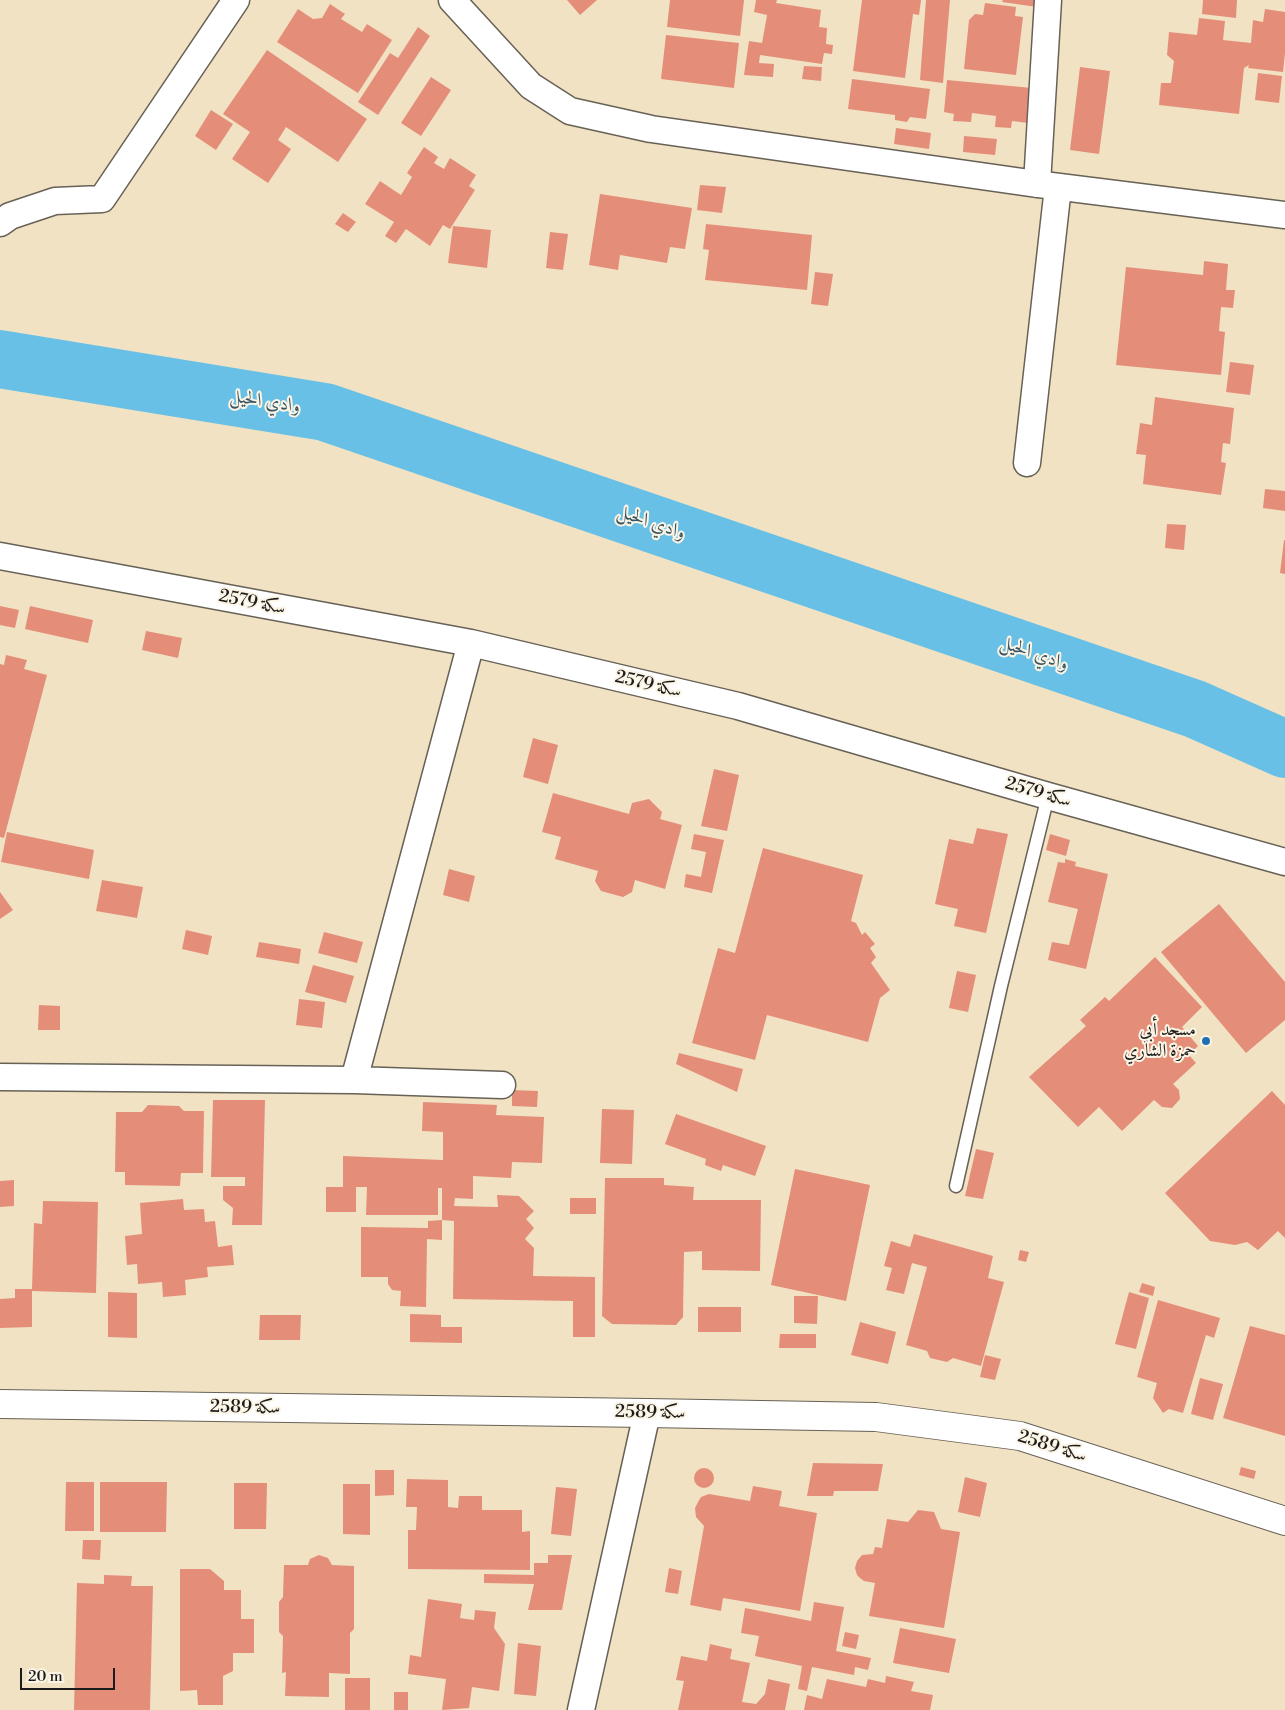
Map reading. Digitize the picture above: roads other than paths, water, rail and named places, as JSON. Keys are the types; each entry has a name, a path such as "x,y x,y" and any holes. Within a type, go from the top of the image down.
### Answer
{"street":[{"path":"0,224 10,216 55,201 102,199 236,0"},
{"path":"452,0 531,86 570,111 651,128 1048,186 1285,215"},
{"path":"1027,464 1048,186 1048,0"},
{"name":"سكة 2579","path":"0,556 471,643 738,706 1048,796 1285,862"},
{"path":"354,1080 471,643"},
{"path":"0,1077 354,1080 502,1085"},
{"name":"سكة 2589","path":"0,1404 647,1412 876,1417 1020,1436 1285,1521"},
{"path":"581,1710 647,1412"}],"lane":[{"path":"956,1186 1001,986 1048,796"}],"waterway":[{"name":"وادي الحيل","path":"0,359 325,412 1195,709 1285,749"}],"place":[{"name":"مسجد أبي حمزة الشاري","path":"1206,1041"}]}
